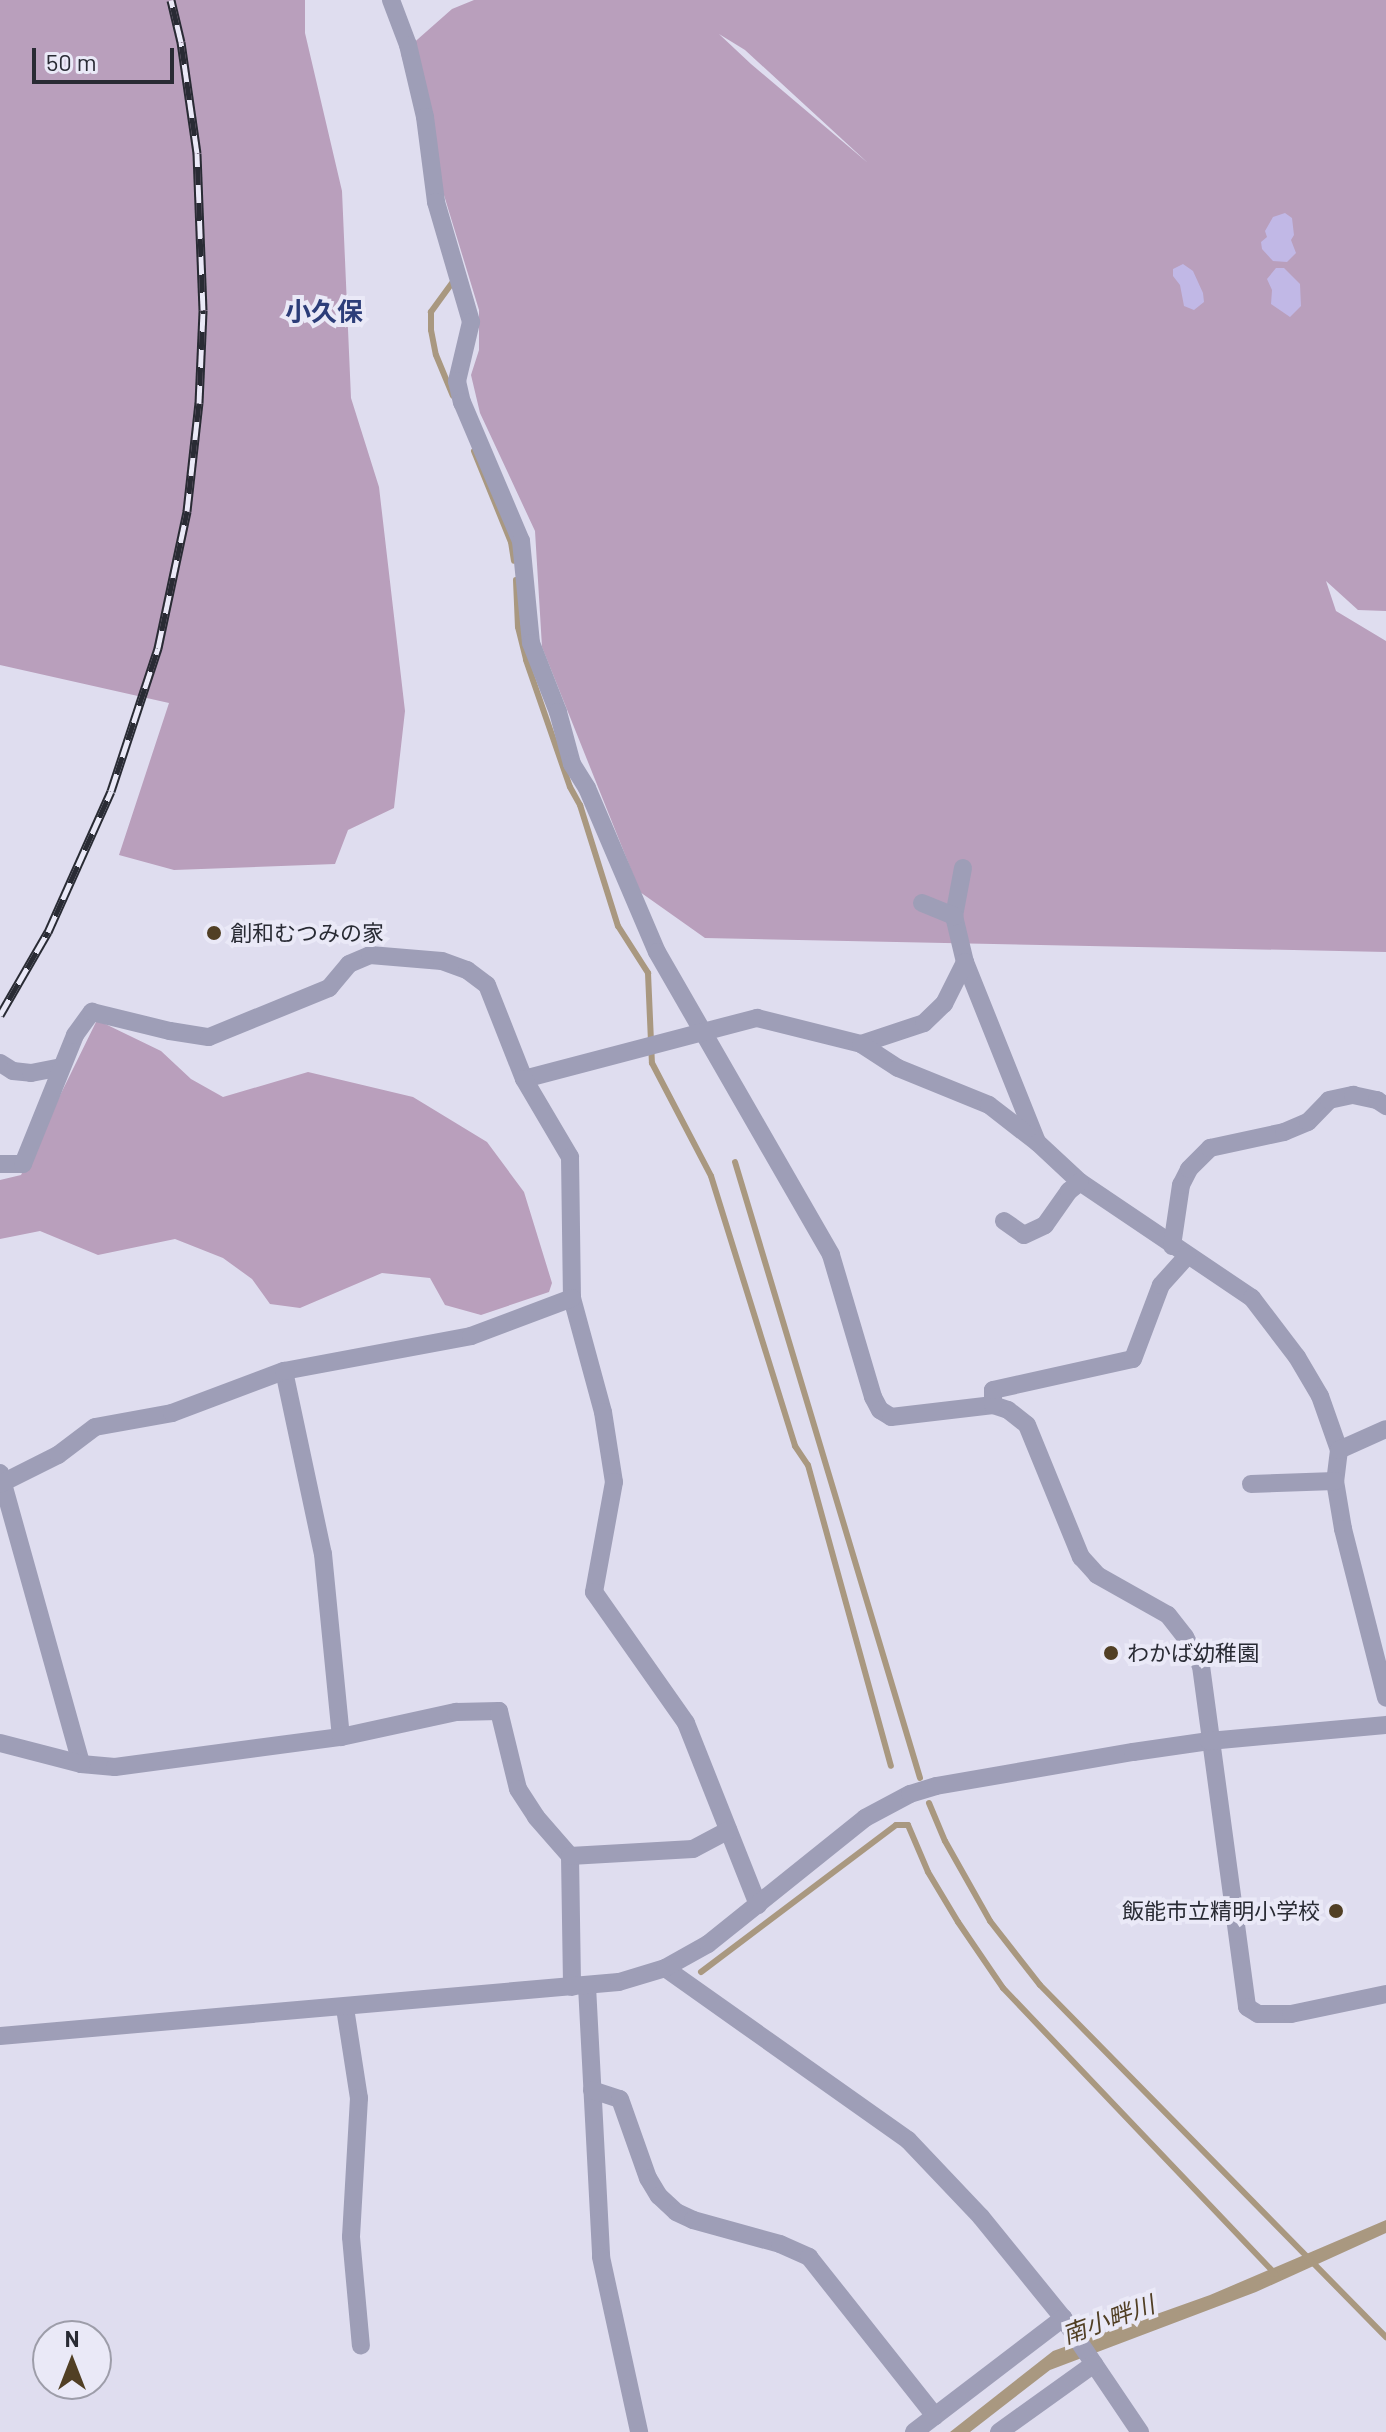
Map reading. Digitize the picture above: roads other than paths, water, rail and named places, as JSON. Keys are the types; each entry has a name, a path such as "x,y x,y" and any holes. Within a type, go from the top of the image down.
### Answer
{"street":[{"path":"391,0 408,45 425,117 436,202 471,322 457,381 462,402 521,541 531,643 558,712 572,764 587,788 657,952 700,1033 831,1255 880,1410 891,1417 906,1417 993,1405 1027,1425 1081,1557 1097,1575 1168,1615 1185,1637 1201,1666 1247,2007 1258,2014 1291,2014 1386,1994"},
{"path":"963,868 954,916 965,962 1038,1143"},
{"path":"922,903 954,916"},
{"path":"0,1164 23,1164 75,1035 92,1012 209,1037 329,988 349,964 370,955 442,961 467,970 487,985 524,1079 570,1157 572,1298 603,1412 614,1482 594,1592 686,1723 758,1905"},
{"path":"861,1044 924,1023 944,1004 965,962"},
{"path":"524,1079 757,1018 861,1044 898,1068 989,1105 1038,1143 1080,1182 1252,1298 1297,1357 1320,1396 1339,1450 1335,1481 1343,1529 1386,1698"},
{"path":"0,1063 13,1071 31,1073 61,1067"},
{"path":"993,1405 993,1390 1133,1359 1161,1285 1179,1251 1181,1185 1189,1169 1210,1148 1284,1132 1308,1122 1329,1100 1353,1095 1377,1100 1386,1106"},
{"path":"1004,1221 1024,1235 1045,1225 1069,1191 1080,1182"},
{"path":"81,1764 1,1479 58,1455 95,1427 172,1413 284,1371 471,1336 572,1298"},
{"path":"284,1371 323,1554 341,1737"},
{"path":"1339,1450 1386,1429"},
{"path":"1251,1484 1335,1481"},
{"path":"0,1743 81,1764 115,1767 341,1737 456,1712 499,1711 518,1789 570,1856 592,2090 601,2257 639,2432"},
{"path":"0,2036 619,1982 665,1968 708,1944 865,1818 910,1794 936,1786 1209,1741 1386,1725"},
{"path":"570,1856 649,1854 693,1849 728,1830"},
{"path":"665,1968 908,2140 981,2217 1067,2324 1140,2432"},
{"path":"345,2008 359,2098 351,2237 361,2346"},
{"path":"592,2090 620,2099 648,2178 659,2196 676,2212 693,2220 780,2244 809,2257 935,2416"},
{"path":"914,2432 1067,2324"},
{"path":"999,2432 1093,2361"}],"waterway":[{"path":"452,283 431,312 431,330 436,355 453,396"},
{"path":"474,451 511,542 514,561"},
{"path":"516,580 518,627 526,660 570,787 580,805 618,926 648,973 652,1063 711,1176 795,1446 808,1465 891,1766"},
{"path":"735,1162 920,1778"},
{"path":"929,1803 945,1841 990,1921 1040,1985 1386,2337"},
{"path":"701,1972 896,1825 908,1825 928,1872 1003,1988 1275,2274"}],"railway":[{"path":"0,1015 48,932 111,791 158,648 187,511 199,403 203,310 197,153 181,42 171,0"}],"place":[{"name":"創和むつみの家","path":"214,933"},
{"name":"わかば幼稚園","path":"1111,1653"},
{"name":"飯能市立精明小学校","path":"1336,1911"}],"district":[{"name":"小久保","path":"324,311"}],"water label":[{"name":"南小畔川","path":"1108,2319"}]}
